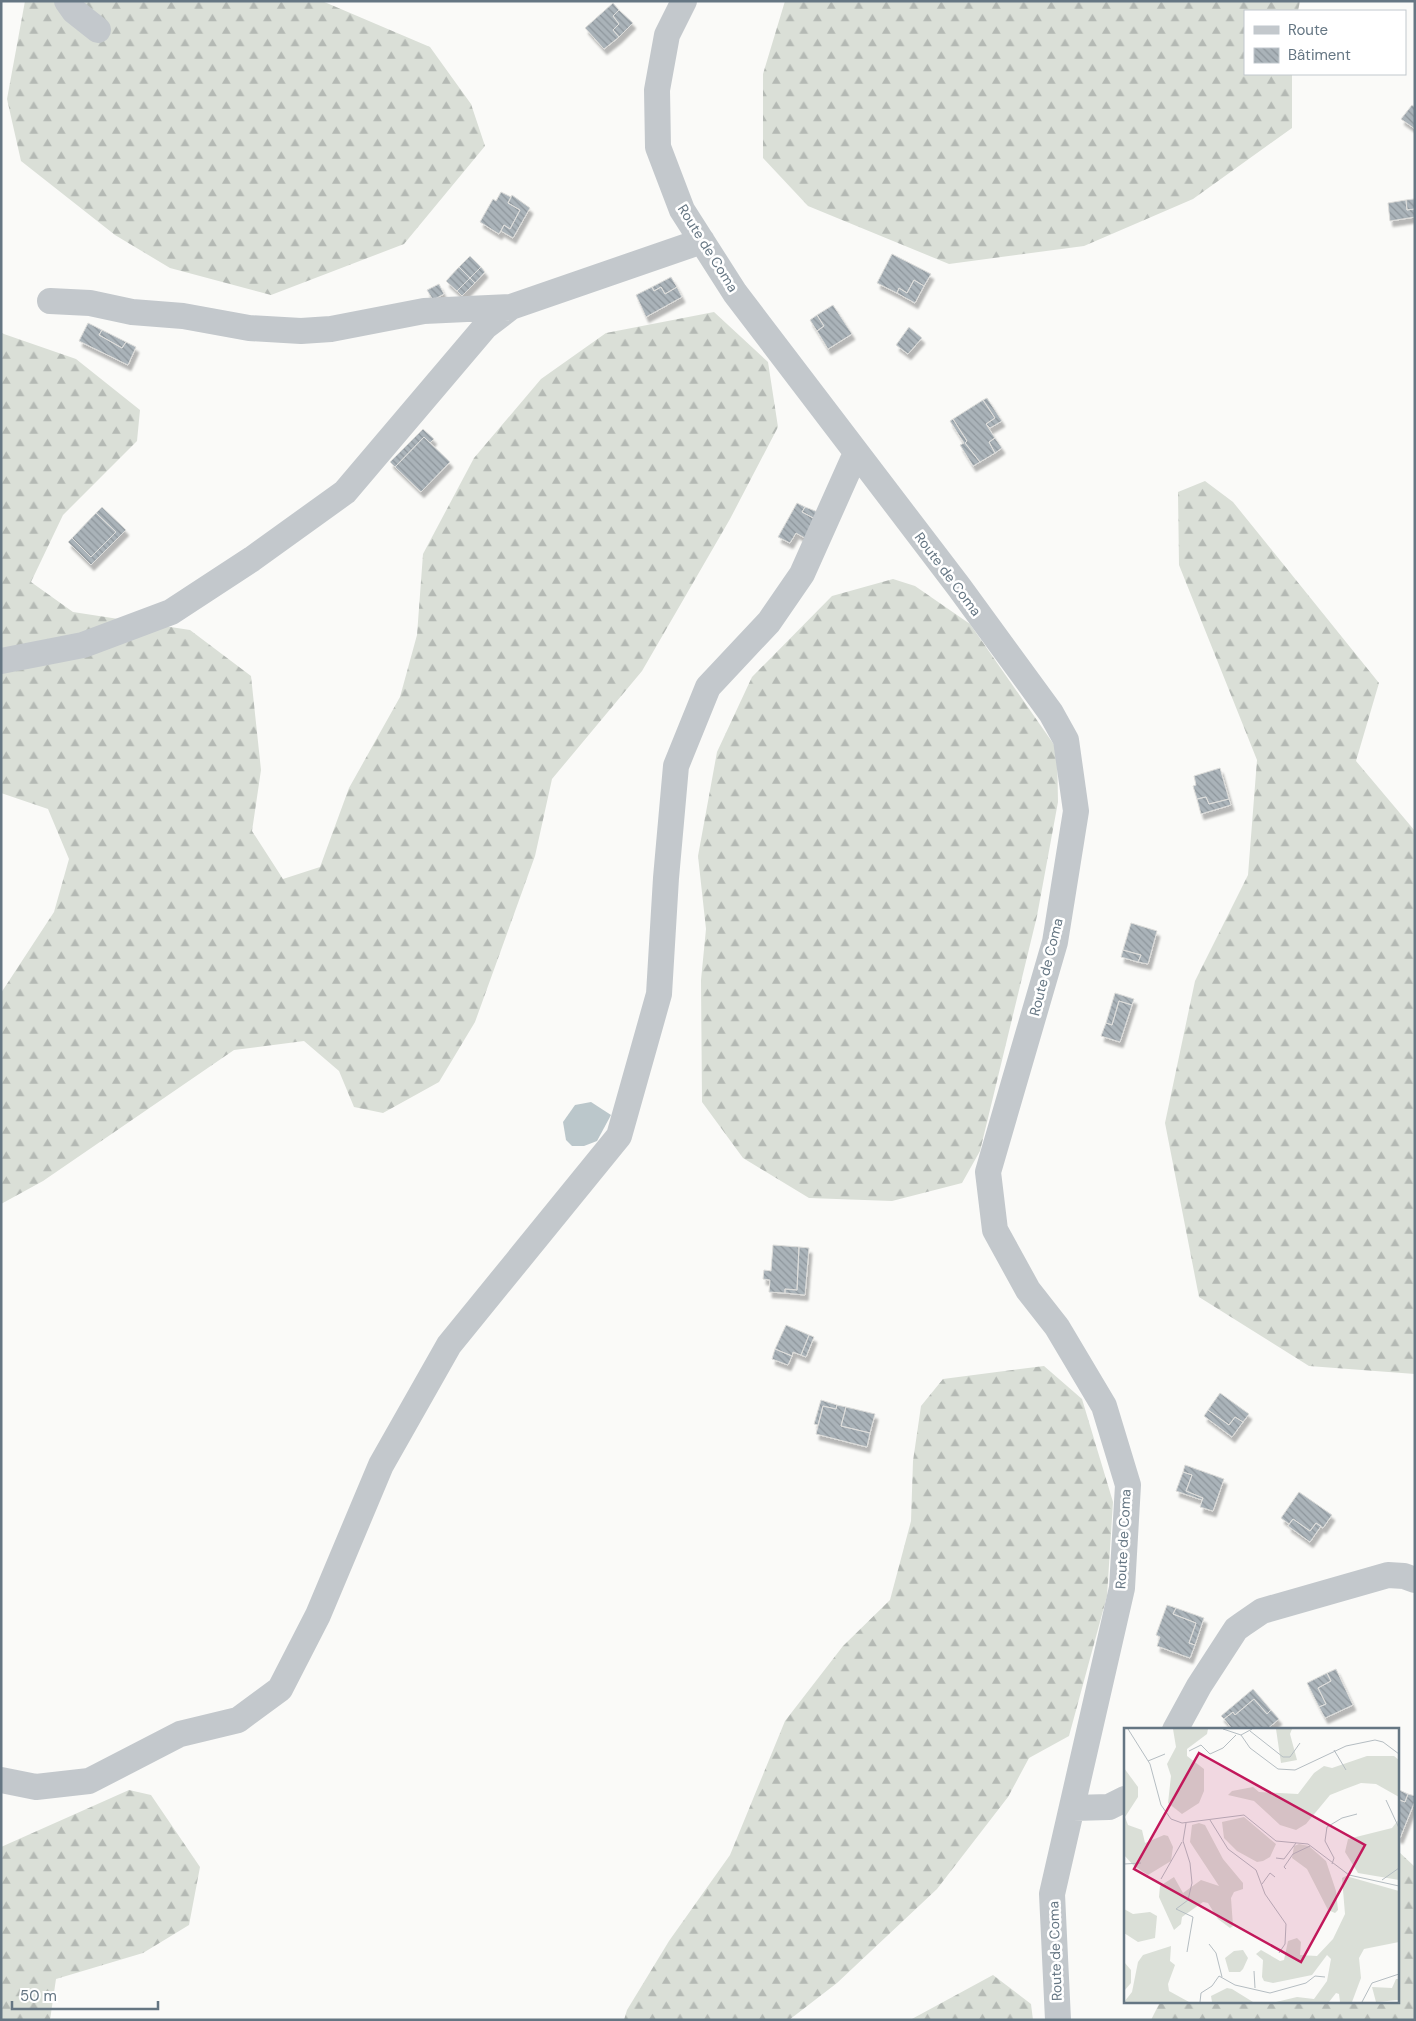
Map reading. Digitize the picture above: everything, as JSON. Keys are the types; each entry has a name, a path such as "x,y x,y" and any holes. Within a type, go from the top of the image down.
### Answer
{"street":[{"path":"67,1 74,11 98,30"},
{"name":"Route de Coma","path":"684,1 667,36 657,90 658,147 682,210 735,293 1051,713 1066,740 1076,811 1055,942 988,1172 995,1230 1028,1290 1057,1326 1104,1406 1128,1486 1122,1588 1052,1894 1058,2020"},
{"path":"50,301 90,303 132,312 183,316 249,328 301,331 331,329 424,311 511,307 702,241"},
{"path":"1,661 83,645 171,612 252,559 345,492 485,327 511,307"},
{"path":"1,1780 36,1787 89,1782 180,1734 238,1720 280,1689 318,1615 381,1466 449,1345 619,1136 659,994 666,878 676,766 708,687 769,622 802,574 856,453"},
{"path":"1176,1728 1198,1686 1236,1630 1262,1611 1388,1575 1404,1576 1415,1580"},
{"path":"1073,1808 1109,1807 1124,1800"}],"green space":[{"path":"25,1 322,1 430,47 471,104 485,146 404,244 271,295 170,268 115,235 21,161 7,99"},
{"path":"785,1 1300,1 1298,10 1244,10 1244,75 1292,75 1292,128 1193,199 1084,246 949,264 808,206 763,158 763,74"},
{"path":"714,312 768,362 778,427 730,519 642,671 552,779 535,856 475,1022 439,1082 383,1113 354,1107 339,1071 304,1041 234,1050 43,1181 1,1204 1,993 54,912 69,859 48,809 1,793 1,333 76,359 140,410 137,441 63,515 31,582 73,612 190,630 251,676 261,770 252,831 283,879 320,867 349,788 400,697 417,635 423,554 474,458 541,379 606,333"},
{"path":"1205,481 1233,502 1379,683 1356,761 1415,831 1415,1374 1309,1366 1199,1297 1165,1123 1195,981 1248,875 1257,760 1179,565 1178,492"},
{"path":"893,579 915,586 970,624 1057,749 1058,802 1037,916 980,1151 962,1183 892,1201 809,1198 743,1158 702,1102 701,980 706,929 698,856 717,752 752,677 832,596"},
{"path":"1044,1366 1082,1399 1113,1502 1107,1596 1069,1736 1029,1758 1008,1797 937,1889 837,1983 789,2020 624,2020 627,2010 669,1941 730,1855 785,1721 843,1646 890,1600 911,1521 913,1461 921,1406 943,1379"},
{"path":"129,1790 151,1795 200,1867 189,1925 143,1953 56,1979 50,2020 1,2020 1,1847"},
{"path":"1398,1851 1415,1867 1415,2020 1151,2020 1159,2004 1398,2004"},
{"path":"993,1975 1031,2004 1033,2020 910,2020"}],"shaded area":[{"path":"591,1102 611,1115 597,1141 584,1146 572,1146 566,1140 563,1122 575,1105"}],"building":[{"path":"613,3 619,10 613,16 619,24 613,30 619,37 604,49 585,28"},
{"path":"619,10 633,23 619,37 613,30 619,24 613,16"},
{"path":"1412,105 1415,107 1415,129 1401,119"},
{"path":"501,192 511,197 508,203 520,210 510,229 504,225 499,234 480,222 493,199 496,201"},
{"path":"512,195 530,208 513,238 501,231 504,225 510,229 520,210 508,203"},
{"path":"1414,199 1415,209 1407,210 1406,200"},
{"path":"1406,200 1407,210 1415,209 1415,217 1390,221 1388,203"},
{"path":"892,254 931,274 924,286 914,280 907,293 899,288 897,293 877,283"},
{"path":"470,256 481,267 470,278 459,267"},
{"path":"459,267 470,278 457,291 446,281"},
{"path":"481,267 485,272 475,283 470,278"},
{"path":"671,277 677,287 665,294 661,287 654,291 652,287"},
{"path":"470,278 475,283 462,296 457,291"},
{"path":"914,280 924,286 915,303 897,293 899,288 907,293"},
{"path":"439,284 444,294 433,300 427,290"},
{"path":"652,287 654,291 661,287 665,294 677,287 682,297 646,317 636,295"},
{"path":"833,305 852,334 828,349 817,331 824,326 817,315"},
{"path":"817,315 824,326 817,331 810,320"},
{"path":"88,323 102,330 99,335 122,348 126,342 136,347 128,365 79,341"},
{"path":"909,327 922,338 908,354 896,345"},
{"path":"102,330 126,342 122,348 99,335"},
{"path":"987,398 1002,421 990,428 986,424 995,418 983,400"},
{"path":"983,400 995,418 986,424 995,438 989,442 995,453 980,462 965,443 967,441 953,419"},
{"path":"953,419 967,441 965,443 980,462 973,466 960,445 964,443 950,421"},
{"path":"423,429 434,439 430,443 424,437 395,467 390,462"},
{"path":"424,437 450,462 421,492 395,467"},
{"path":"995,438 1002,448 995,453 989,442"},
{"path":"797,503 805,507 802,512 817,520 810,541 796,533 790,543 778,537"},
{"path":"102,507 126,530 91,565 68,542 72,538 91,557 116,532 96,513"},
{"path":"805,507 823,514 817,520 802,512"},
{"path":"96,513 116,532 91,557 72,538"},
{"path":"1220,768 1229,799 1209,804 1206,797 1197,799 1193,786 1196,785 1194,776"},
{"path":"1206,797 1209,804 1229,799 1231,805 1201,814 1197,799"},
{"path":"1131,923 1157,931 1148,964 1138,962 1141,955 1123,950"},
{"path":"1123,950 1141,955 1138,962 1121,957"},
{"path":"1115,993 1134,999 1132,1005 1119,1001 1112,1025 1106,1023"},
{"path":"1119,1001 1132,1005 1120,1042 1101,1036 1106,1023 1112,1025"},
{"path":"773,1245 799,1247 797,1290 785,1289 785,1293 769,1292 770,1280 763,1279 764,1270 771,1271"},
{"path":"799,1247 809,1248 805,1295 785,1293 785,1289 797,1290"},
{"path":"786,1325 809,1335 801,1355 793,1352 792,1356 775,1349"},
{"path":"809,1335 814,1337 806,1357 801,1355"},
{"path":"775,1349 792,1356 788,1365 772,1359"},
{"path":"1220,1393 1249,1414 1243,1422 1235,1417 1229,1425 1208,1410"},
{"path":"821,1400 837,1405 836,1409 823,1406 818,1425 814,1424"},
{"path":"837,1405 846,1407 841,1426 870,1433 867,1447 816,1434 823,1406 836,1409"},
{"path":"846,1407 875,1414 870,1433 841,1426"},
{"path":"1208,1410 1229,1425 1235,1417 1243,1422 1232,1437 1204,1416"},
{"path":"1185,1465 1224,1479 1213,1511 1200,1507 1203,1498 1186,1491 1192,1475 1183,1472"},
{"path":"1183,1472 1192,1475 1186,1491 1203,1498 1202,1500 1176,1491"},
{"path":"1299,1492 1332,1515 1323,1528 1316,1523 1310,1531 1293,1519 1289,1524 1281,1518"},
{"path":"1293,1519 1310,1531 1316,1523 1321,1526 1310,1542 1288,1526"},
{"path":"1167,1605 1176,1608 1173,1614 1196,1623 1189,1643 1195,1645 1190,1658 1157,1646 1160,1637 1156,1635"},
{"path":"1176,1608 1204,1618 1195,1645 1189,1643 1196,1623 1173,1614"},
{"path":"1336,1669 1353,1705 1325,1718 1319,1707 1326,1704 1318,1688 1331,1681 1327,1673"},
{"path":"1327,1673 1331,1681 1318,1688 1326,1704 1319,1707 1307,1683"},
{"path":"1253,1689 1271,1710 1267,1714 1254,1699 1235,1715 1233,1712 1224,1719 1221,1716"},
{"path":"1254,1699 1267,1714 1271,1710 1279,1719 1268,1728 1231,1728 1224,1719 1233,1712 1235,1715"},
{"path":"1398,1789 1408,1794 1405,1802 1398,1799"},
{"path":"1408,1794 1415,1796 1415,1801 1400,1838 1398,1837 1398,1799 1405,1802"}]}
